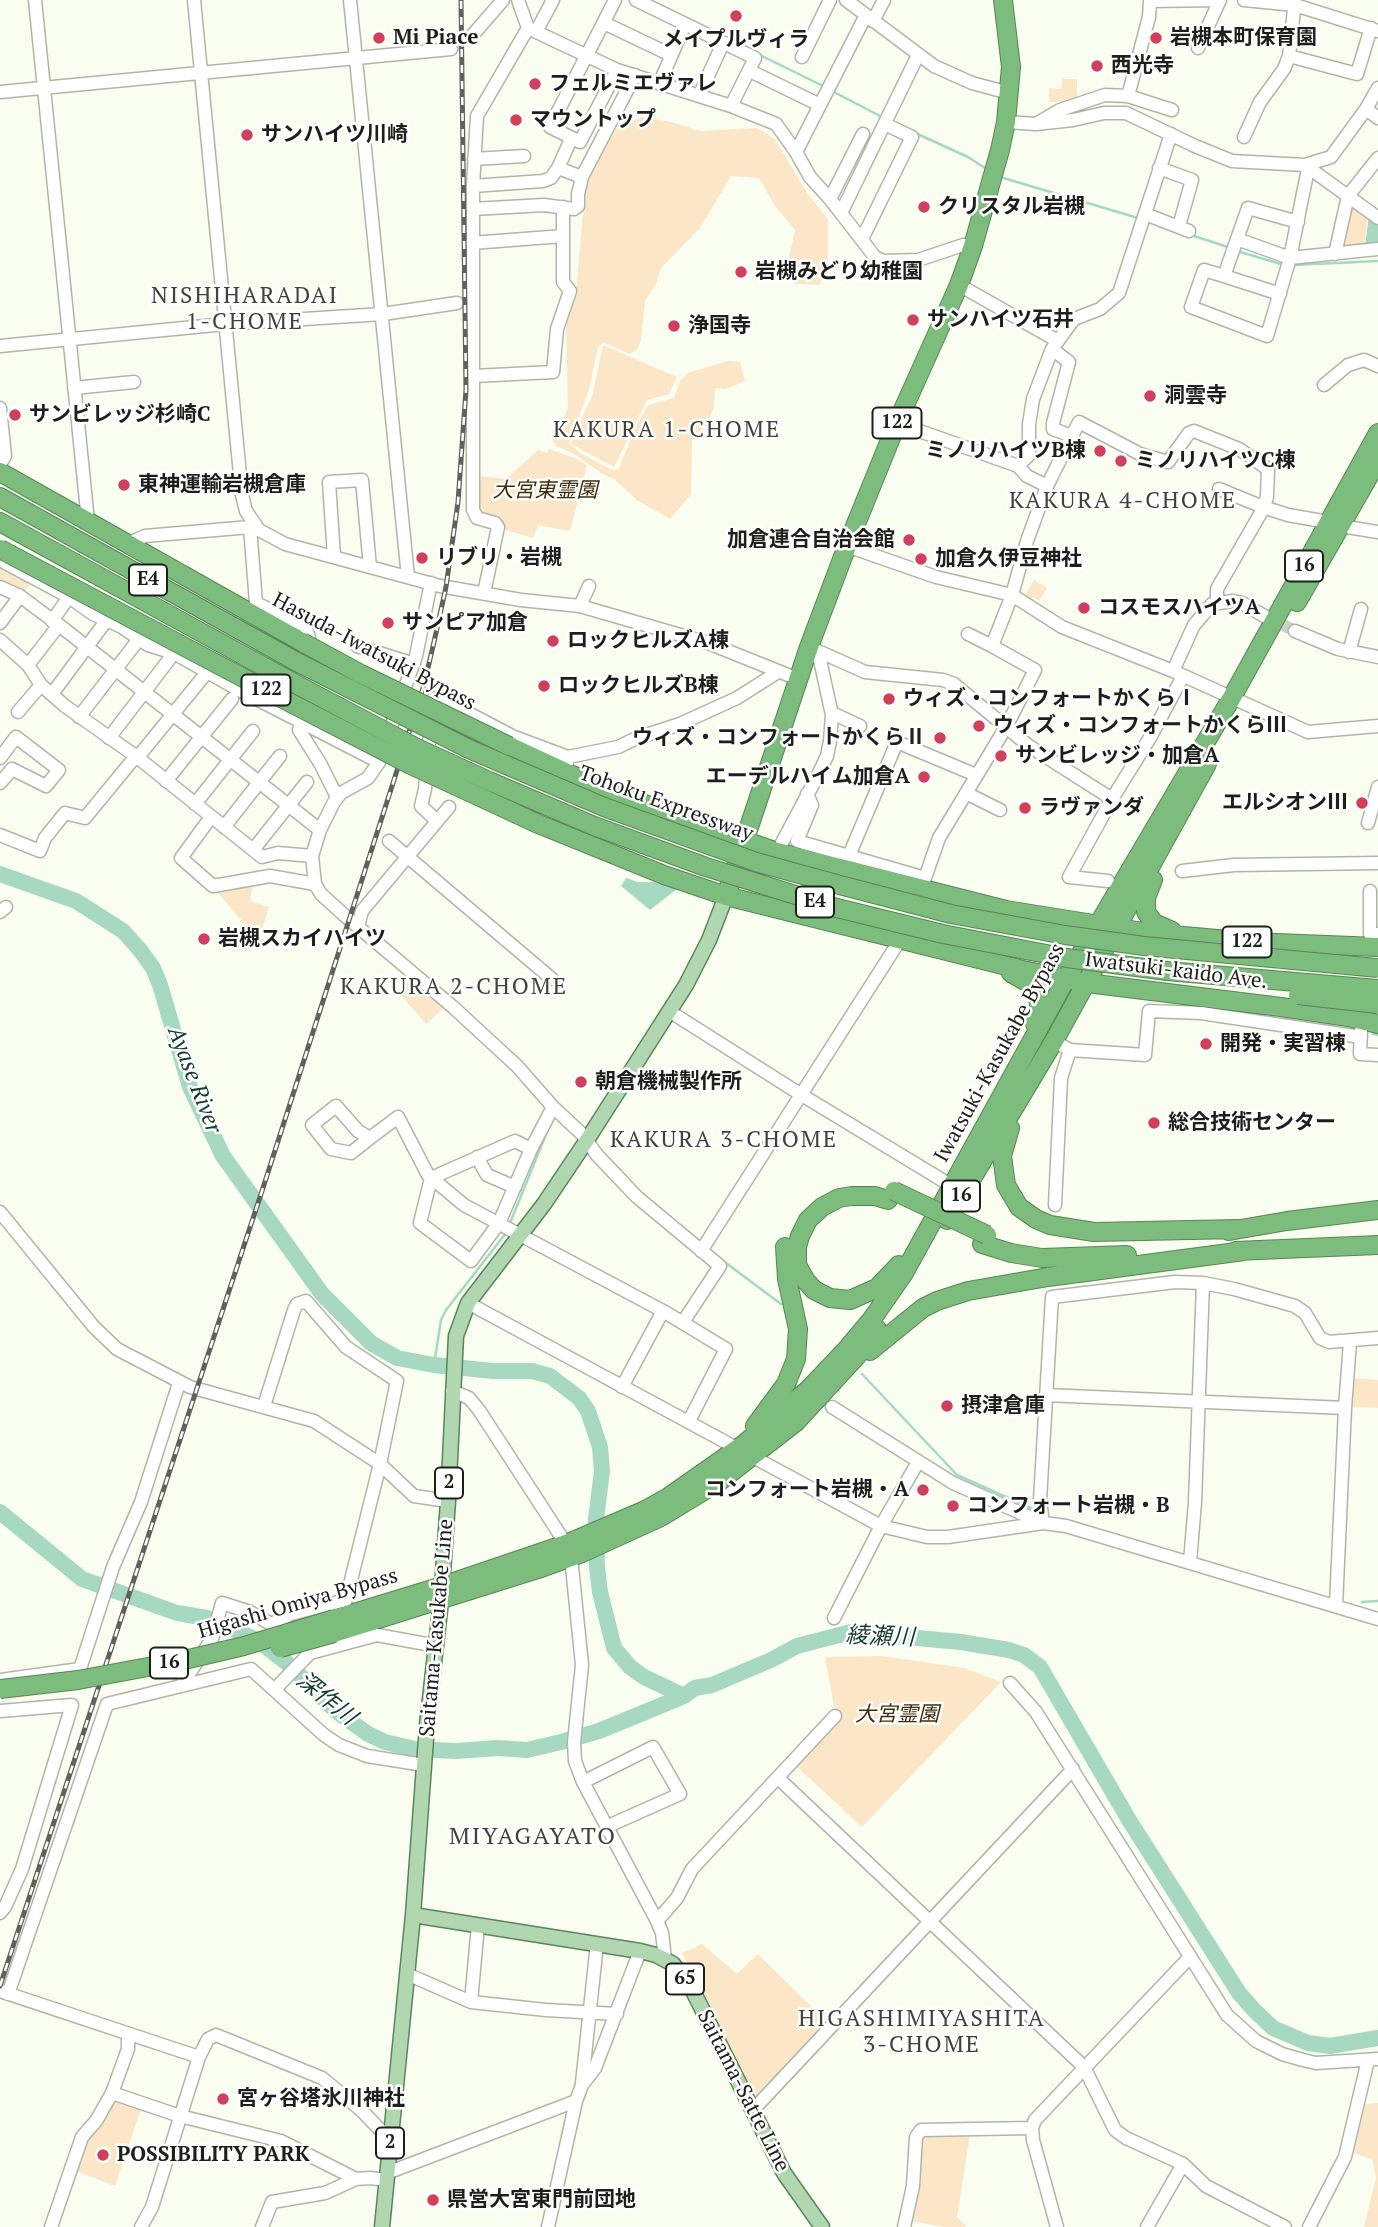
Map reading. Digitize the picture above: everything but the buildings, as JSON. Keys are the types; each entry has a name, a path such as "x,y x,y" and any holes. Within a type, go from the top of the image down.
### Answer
{"highway":[{"name":"122","path":"0,549 411,765 536,823 664,875 726,896 809,647 897,423 959,285 972,246 1006,122 1010,53 1003,0"},
{"name":"Iwatsuki-Kasukabe Bypass","path":"745,1450 809,1389 872,1319 904,1273 1066,979 1107,927 1175,821 1236,701 1334,524 1378,433"},
{"name":"Iwatsuki-Kasukabe Bypass","path":"1334,524 1378,460"},
{"name":"Hasuda-Iwatsuki Bypass","path":"1,467 127,544 306,640 372,679 509,746 566,765 675,816 744,839"},
{"name":"Tohoku Expressway","path":"0,497 297,662 470,749 592,802 719,849 835,884 951,914 1065,935 1144,946 1378,968"},
{"name":"Tohoku Expressway","path":"0,522 406,742 594,826 706,867 837,908 896,923 1067,958 1167,971 1378,989"},
{"name":"Iwatsuki-Kasukabe Bypass","path":"442,1594 575,1548 627,1526 667,1498 804,1414 856,1357 920,1266 1058,1046 1087,983 1107,927 1113,901 1236,701"},
{"path":"1175,821 1146,898 1146,912 1158,926 1173,931 1251,942"},
{"name":"Iwatsuki-kaido Ave.","path":"744,839 777,852 940,895 1063,920 1251,942 1375,943"},
{"name":"Iwatsuki-kaido Ave.","path":"726,896 1066,979 1281,1007 1367,1027"},
{"path":"1063,920 1082,920 1113,901"},
{"path":"1067,958 1166,981 1378,1004"},
{"path":"990,962 1032,985 1040,1000 1040,1010 1032,1032 999,1104"},
{"path":"1058,1046 1014,1120 1002,1156 1006,1185 1019,1207 1036,1219 1074,1231 1111,1233 1239,1229"},
{"path":"745,1450 786,1384 796,1359 798,1329 785,1262 785,1247 794,1223 811,1201 836,1188 863,1185 891,1195 1019,1255 1057,1259 1113,1257 1179,1250 1244,1251 1378,1245"},
{"path":"891,1195 839,1198 822,1207 808,1220 800,1236 796,1257 800,1273 814,1290 830,1298 850,1300 877,1288 901,1262 951,1189"},
{"path":"984,1240 1080,1249 1174,1240 1287,1221 1378,1210"},
{"path":"856,1357 874,1349 898,1326 923,1308 968,1291 1048,1277 1244,1251"},
{"name":"Higashi Omiya Bypass","path":"0,1700 79,1691 180,1673 442,1594"},
{"name":"Higashi Omiya Bypass","path":"2,1683 78,1680 180,1661 334,1626"}],"main road":[{"name":"Saitama-Kasukabe Line","path":"382,2227 442,1594 454,1350 459,1325 508,1229 587,1140 669,1011 698,964 718,921 726,896"},
{"name":"Saitama-Satte Line","path":"413,1915 640,1951 665,1959 680,1972 692,1989 784,2173 822,2227"}],"street":[{"path":"36,0 88,521"},
{"path":"194,0 242,495 253,527 256,603 305,626 306,640"},
{"path":"350,0 408,577"},
{"path":"470,38 503,0"},
{"path":"518,0 533,29 617,70 731,106 776,124 810,177 875,257 883,261 918,260 963,245 972,246"},
{"path":"484,593 498,527 495,523 477,517 473,510 472,243 477,116 553,0"},
{"path":"597,150 550,127 615,0"},
{"path":"636,0 755,58 731,106"},
{"path":"802,57 830,0"},
{"path":"846,0 918,55 953,75 1009,93"},
{"path":"796,152 870,18 884,0"},
{"path":"1128,96 1149,17 1150,1 1219,0 1198,48"},
{"path":"1244,0 1295,3 1374,29 1357,74 1289,56"},
{"path":"1244,137 1260,102 1284,69 1289,56 1295,3"},
{"path":"604,23 671,55"},
{"path":"660,82 685,23"},
{"path":"699,96 723,43"},
{"path":"0,92 452,49"},
{"path":"841,213 918,55"},
{"path":"473,186 543,181 551,178 617,70"},
{"path":"750,71 820,105"},
{"path":"473,209 544,205 574,209 578,206 582,177 635,75"},
{"path":"1006,122 1035,124 1104,113 1126,113 1232,161 1306,167 1331,157 1366,110 1378,88"},
{"path":"1035,124 1060,110 1105,95 1128,96 1172,110"},
{"path":"1366,110 1378,118"},
{"path":"862,239 912,137 885,124"},
{"path":"830,199 863,134"},
{"path":"1018,466 1029,455 1032,399 1055,345 1074,319 1100,309 1119,293 1171,134"},
{"path":"474,159 524,156"},
{"path":"1335,254 1349,197 1376,163"},
{"path":"1306,167 1378,218"},
{"path":"1280,293 1204,270 1191,307 1267,336 1289,264 1306,167"},
{"path":"558,168 582,177"},
{"path":"1144,217 1184,228 1192,180 1160,168"},
{"path":"474,376 553,372 557,329 570,291 563,282 563,207"},
{"path":"1224,276 1248,208 1298,222"},
{"path":"472,243 563,236"},
{"path":"1235,246 1289,264 1335,254 1378,249"},
{"path":"959,285 1055,345 1069,362 1052,423 1053,429 1072,436"},
{"path":"0,346 225,324 383,314 457,303"},
{"path":"1324,386 1348,365 1364,360 1378,366"},
{"path":"74,388 134,382"},
{"path":"0,408 5,456 1,467"},
{"path":"992,646 1013,595 1027,541 1047,486 1079,422 1140,454 1168,462 1189,433 1194,432 1239,450 1268,469 1264,507 1217,589 1217,603"},
{"path":"897,423 1018,466 1027,476 1047,486"},
{"path":"334,557 329,482 362,480 370,567"},
{"path":"1219,489 1288,515 1378,532"},
{"path":"127,544 145,536 253,527 285,544 431,583 580,606 708,643 798,679"},
{"path":"848,546 936,577 1013,595 1062,627 1178,674 1308,732 1378,726"},
{"path":"0,560 69,597 106,621 122,627 148,645 174,653 379,762"},
{"path":"431,583 414,664 379,762 368,778 337,797 320,830 312,856 315,884 321,894 517,1066 637,1197 720,1266 683,1322"},
{"path":"580,606 589,586"},
{"path":"0,587 20,596 56,623 320,830"},
{"path":"0,623 20,596"},
{"path":"28,665 56,623 69,597"},
{"path":"1108,881 1069,877 1112,799 1152,736 1178,674 1194,625 1206,608 1233,601 1242,603 1266,617"},
{"path":"1349,652 1362,609"},
{"path":"52,694 106,621"},
{"path":"1295,631 1349,652 1378,657"},
{"path":"807,794 811,805 797,841 848,858 925,878 939,838 1006,727 1035,670 968,634"},
{"path":"79,717 139,639"},
{"path":"0,640 28,665 41,685 79,717 136,757 262,857 278,853 312,856"},
{"path":"357,646 414,664"},
{"path":"777,852 827,756 832,713 820,660 809,647"},
{"path":"809,647 865,672 943,680 954,684 1029,746 1112,799"},
{"path":"109,738 174,653"},
{"path":"437,821 421,806 433,699 443,698 566,765 680,724 737,698 778,672"},
{"path":"0,835 40,851 46,838 65,813 85,818 204,676"},
{"path":"19,712 41,685"},
{"path":"166,781 232,699"},
{"path":"832,713 860,726"},
{"path":"302,722 299,730 337,797"},
{"path":"195,804 253,731"},
{"path":"0,758 16,737 60,770 46,786 12,769 0,783"},
{"path":"848,858 897,742 976,775"},
{"path":"224,827 280,756"},
{"path":"253,850 307,782"},
{"path":"1368,823 1378,787"},
{"path":"966,793 1000,810"},
{"path":"358,927 362,911 449,807"},
{"path":"211,817 181,858 213,886 270,876 315,884"},
{"path":"389,841 552,979"},
{"path":"1182,871 1234,865 1378,863"},
{"path":"1370,891 1370,934 1375,943 1367,1027 1360,1054 1378,1055"},
{"path":"701,1251 900,940"},
{"path":"669,1011 951,1189"},
{"path":"1055,1205 1061,1078 1058,1046 1145,1055 1149,1011 1367,1027"},
{"path":"431,1178 420,1223 471,1261 508,1229 515,1187 553,1107"},
{"path":"370,1138 398,1117 431,1178 464,1205 663,1311 726,1349 688,1421"},
{"path":"431,1178 515,1140 531,1149"},
{"path":"477,1157 487,1175 515,1187"},
{"path":"0,1212 106,1340 117,1349 178,1383 314,1420 380,1464 414,1496 448,1501"},
{"path":"1043,1523 1040,1500 1052,1297 1175,1282 1203,1283 1295,1306 1305,1313 1320,1338 1329,1342 1378,1338"},
{"path":"1190,1562 1203,1283"},
{"path":"181,1686 212,1639 222,1603 250,1612 271,1624 291,1614 346,1600 380,1464 397,1381 346,1347 306,1301 297,1304 294,1310 264,1406"},
{"path":"468,1303 745,1450 881,1526 913,1535 948,1537 1043,1523 1066,1526 1378,1619"},
{"path":"622,1387 663,1311"},
{"path":"1336,1606 1350,1342"},
{"path":"2,1909 22,1869 72,1705 0,1711 2,1683 80,1669 111,1574 141,1502 178,1383"},
{"path":"452,1386 469,1398 479,1410 575,1548 582,1665 574,1752 583,1782 657,1921 662,1933 665,1959"},
{"path":"1046,1395 1345,1408"},
{"path":"832,1408 953,1483 1043,1523"},
{"path":"834,1618 881,1526 918,1462"},
{"path":"275,1689 310,1653 377,1635 437,1646"},
{"path":"199,2057 4,1992 107,1704 251,1669 324,1735 339,1745 368,1756 424,1763"},
{"path":"1010,1683 1037,1712 1227,2015 1263,2045 1282,2054 1317,2063 1373,2059 1345,2157 1309,2227"},
{"path":"657,1921 677,1898 692,1869 835,1716"},
{"path":"583,1782 653,1747 680,1794 606,1828"},
{"path":"752,2111 1073,1769"},
{"path":"778,1778 1084,2067 1115,2130 1126,2138 1184,2164 1206,2186 1285,2227"},
{"path":"471,2002 478,1925"},
{"path":"548,2227 576,2101 582,2085 597,1944"},
{"path":"582,2085 595,2068 640,1951"},
{"path":"1057,2227 1033,2140 1032,2128 1035,2120 1189,1958"},
{"path":"407,1974 471,2002 617,2014"},
{"path":"51,2227 82,2137 96,2121 112,2093 128,2049 128,2034"},
{"path":"141,2227 152,2207 199,2057 208,2039 216,2035 322,2078 391,2138"},
{"path":"112,2093 180,2116 281,2141 356,2179"},
{"path":"262,2227 272,2202 325,2193 356,2179 387,2177 576,2101"},
{"path":"904,2227 913,2186 916,2137 921,2130 1032,2128"},
{"path":"1147,2227 1184,2164"}],"green space":[{"path":"1062,79 1077,79 1077,102 1049,102 1049,88 1061,89"},
{"path":"642,117 672,122 700,131 757,128 775,139 807,193 828,219 828,265 819,285 794,284 785,274 795,230 775,206 759,178 731,176 700,228 661,268 656,284 645,301 641,340 637,350 630,354 604,343 598,347 589,390 569,443 580,453 612,470 619,469 634,430 648,405 674,398 680,381 688,373 728,361 740,362 745,381 726,389 715,388 714,408 705,427 692,439 691,494 670,519 637,500 615,480 556,446 552,439 568,409 566,328 577,282 585,190 599,156 617,128"},
{"path":"1350,203 1368,215 1364,247 1343,250 1339,246"},
{"path":"603,345 677,377 669,394 647,400 614,467 571,444 593,393"},
{"name":"大宮東霊園","path":"549,449 587,465 570,531 538,525 533,538 505,530 502,521 479,513 478,476 506,479 538,450 547,453"},
{"path":"0,565 31,582 25,592 0,581"},
{"path":"1034,580 1047,588 1039,601 1033,597 1030,601 1024,597"},
{"path":"253,885 250,901 269,907 260,937 218,893"},
{"path":"410,980 444,1008 426,1024 397,991"},
{"path":"1351,1378 1378,1380 1378,1408 1351,1407"},
{"name":"大宮霊園","path":"882,1656 965,1668 1001,1682 862,1827 796,1766 842,1716 834,1707 825,1657"},
{"path":"702,1944 737,1974 758,1954 827,2022 755,2100 682,1953"},
{"name":"POSSIBILITY PARK","path":"119,2101 141,2109 115,2186 76,2171 86,2139 111,2103"},
{"path":"1378,2103 1378,2227 1364,2227 1376,2178 1372,2159 1354,2153 1365,2104"},
{"path":"970,2135 957,2217 967,2227 943,2227 911,2221 922,2136"}],"shaded area":[{"path":"1369,215 1378,222 1378,246 1365,247"},
{"path":"626,878 677,889 650,910 621,886"}],"waterway":[{"path":"760,55 823,86"},
{"path":"832,91 882,117"},
{"path":"913,132 968,157 988,170"},
{"path":"1000,177 1138,218"},
{"path":"1191,235 1231,248"},
{"path":"1237,251 1284,265"},
{"path":"1294,265 1378,261"},
{"name":"Ayase River","path":"0,874 76,901 123,931 140,950 153,968 160,985 190,1087 223,1156 322,1294 371,1343 397,1358 434,1365 493,1371 532,1371 550,1376 579,1398 588,1411 600,1447 602,1471 596,1519 597,1567 600,1592 614,1648 630,1667 644,1677 684,1696"},
{"path":"1373,1034 1378,1035"},
{"path":"510,1223 547,1132"},
{"path":"434,1365 441,1320 446,1310 506,1233"},
{"path":"722,1260 781,1304"},
{"path":"862,1374 957,1475 1033,1509"},
{"name":"綾瀬川","path":"0,1512 82,1579 177,1613 207,1618 257,1640 287,1663 336,1711 368,1734 385,1742 415,1749 527,1750 561,1742 599,1731 684,1696 695,1688 712,1685 771,1660 797,1646 851,1632 961,1642 1024,1655 1040,1667 1129,1820 1239,1993 1254,2010 1273,2028 1308,2043 1330,2046 1378,2038"},
{"path":"1362,1602 1378,1601"}],"tunnel":[{"path":"451,49 470,38"},
{"path":"1267,617 1295,631"}],"railway":[{"path":"0,1986 262,1191 424,685 434,642 446,587 458,502 466,390 461,0"}],"place":[{"name":"メイプルヴィラ","path":"736,16"},
{"name":"Mi Piace","path":"379,38"},
{"name":"岩槻本町保育園","path":"1156,38"},
{"name":"西光寺","path":"1097,66"},
{"name":"フェルミエヴァレ","path":"535,84"},
{"name":"マウントップ","path":"516,120"},
{"name":"サンハイツ川崎","path":"247,135"},
{"name":"クリスタル岩槻","path":"924,207"},
{"name":"岩槻みどり幼稚園","path":"741,272"},
{"name":"サンハイツ石井","path":"913,320"},
{"name":"浄国寺","path":"674,326"},
{"name":"洞雲寺","path":"1150,396"},
{"name":"サンビレッジ杉崎C","path":"15,415"},
{"name":"ミノリハイツB棟","path":"1100,451"},
{"name":"ミノリハイツC棟","path":"1121,461"},
{"name":"東神運輸岩槻倉庫","path":"124,485"},
{"name":"加倉連合自治会館","path":"909,540"},
{"name":"リブリ・岩槻","path":"422,558"},
{"name":"加倉久伊豆神社","path":"921,559"},
{"name":"コスモスハイツA","path":"1084,608"},
{"name":"サンピア加倉","path":"388,623"},
{"name":"ロックヒルズA棟","path":"553,641"},
{"name":"ロックヒルズB棟","path":"544,686"},
{"name":"ウィズ・コンフォートかくらⅠ","path":"889,699"},
{"name":"ウィズ・コンフォートかくらⅢ","path":"979,726"},
{"name":"ウィズ・コンフォートかくらⅡ","path":"940,738"},
{"name":"サンビレッジ・加倉A","path":"1001,756"},
{"name":"エーデルハイム加倉A","path":"924,777"},
{"name":"エルシオンⅢ","path":"1362,803"},
{"name":"ラヴァンダ","path":"1025,808"},
{"name":"岩槻スカイハイツ","path":"204,939"},
{"name":"開発・実習棟","path":"1206,1044"},
{"name":"朝倉機械製作所","path":"581,1082"},
{"name":"総合技術センター","path":"1154,1123"},
{"name":"摂津倉庫","path":"947,1406"},
{"name":"コンフォート岩槻・A","path":"923,1490"},
{"name":"コンフォート岩槻・B","path":"953,1506"},
{"name":"宮ヶ谷塔氷川神社","path":"223,2099"},
{"name":"POSSIBILITY PARK","path":"103,2155"},
{"name":"県営大宮東門前団地","path":"433,2200"}],"district":[{"name":"NISHIHARADAI 1-CHOME","path":"245,309"},
{"name":"KAKURA 1-CHOME","path":"667,430"},
{"name":"KAKURA 4-CHOME","path":"1123,501"},
{"name":"KAKURA 2-CHOME","path":"454,987"},
{"name":"KAKURA 3-CHOME","path":"724,1140"},
{"name":"MIYAGAYATO","path":"533,1837"},
{"name":"HIGASHIMIYASHITA 3-CHOME","path":"922,2032"}],"water label":[{"name":"深作川","path":"326,1699"}]}
